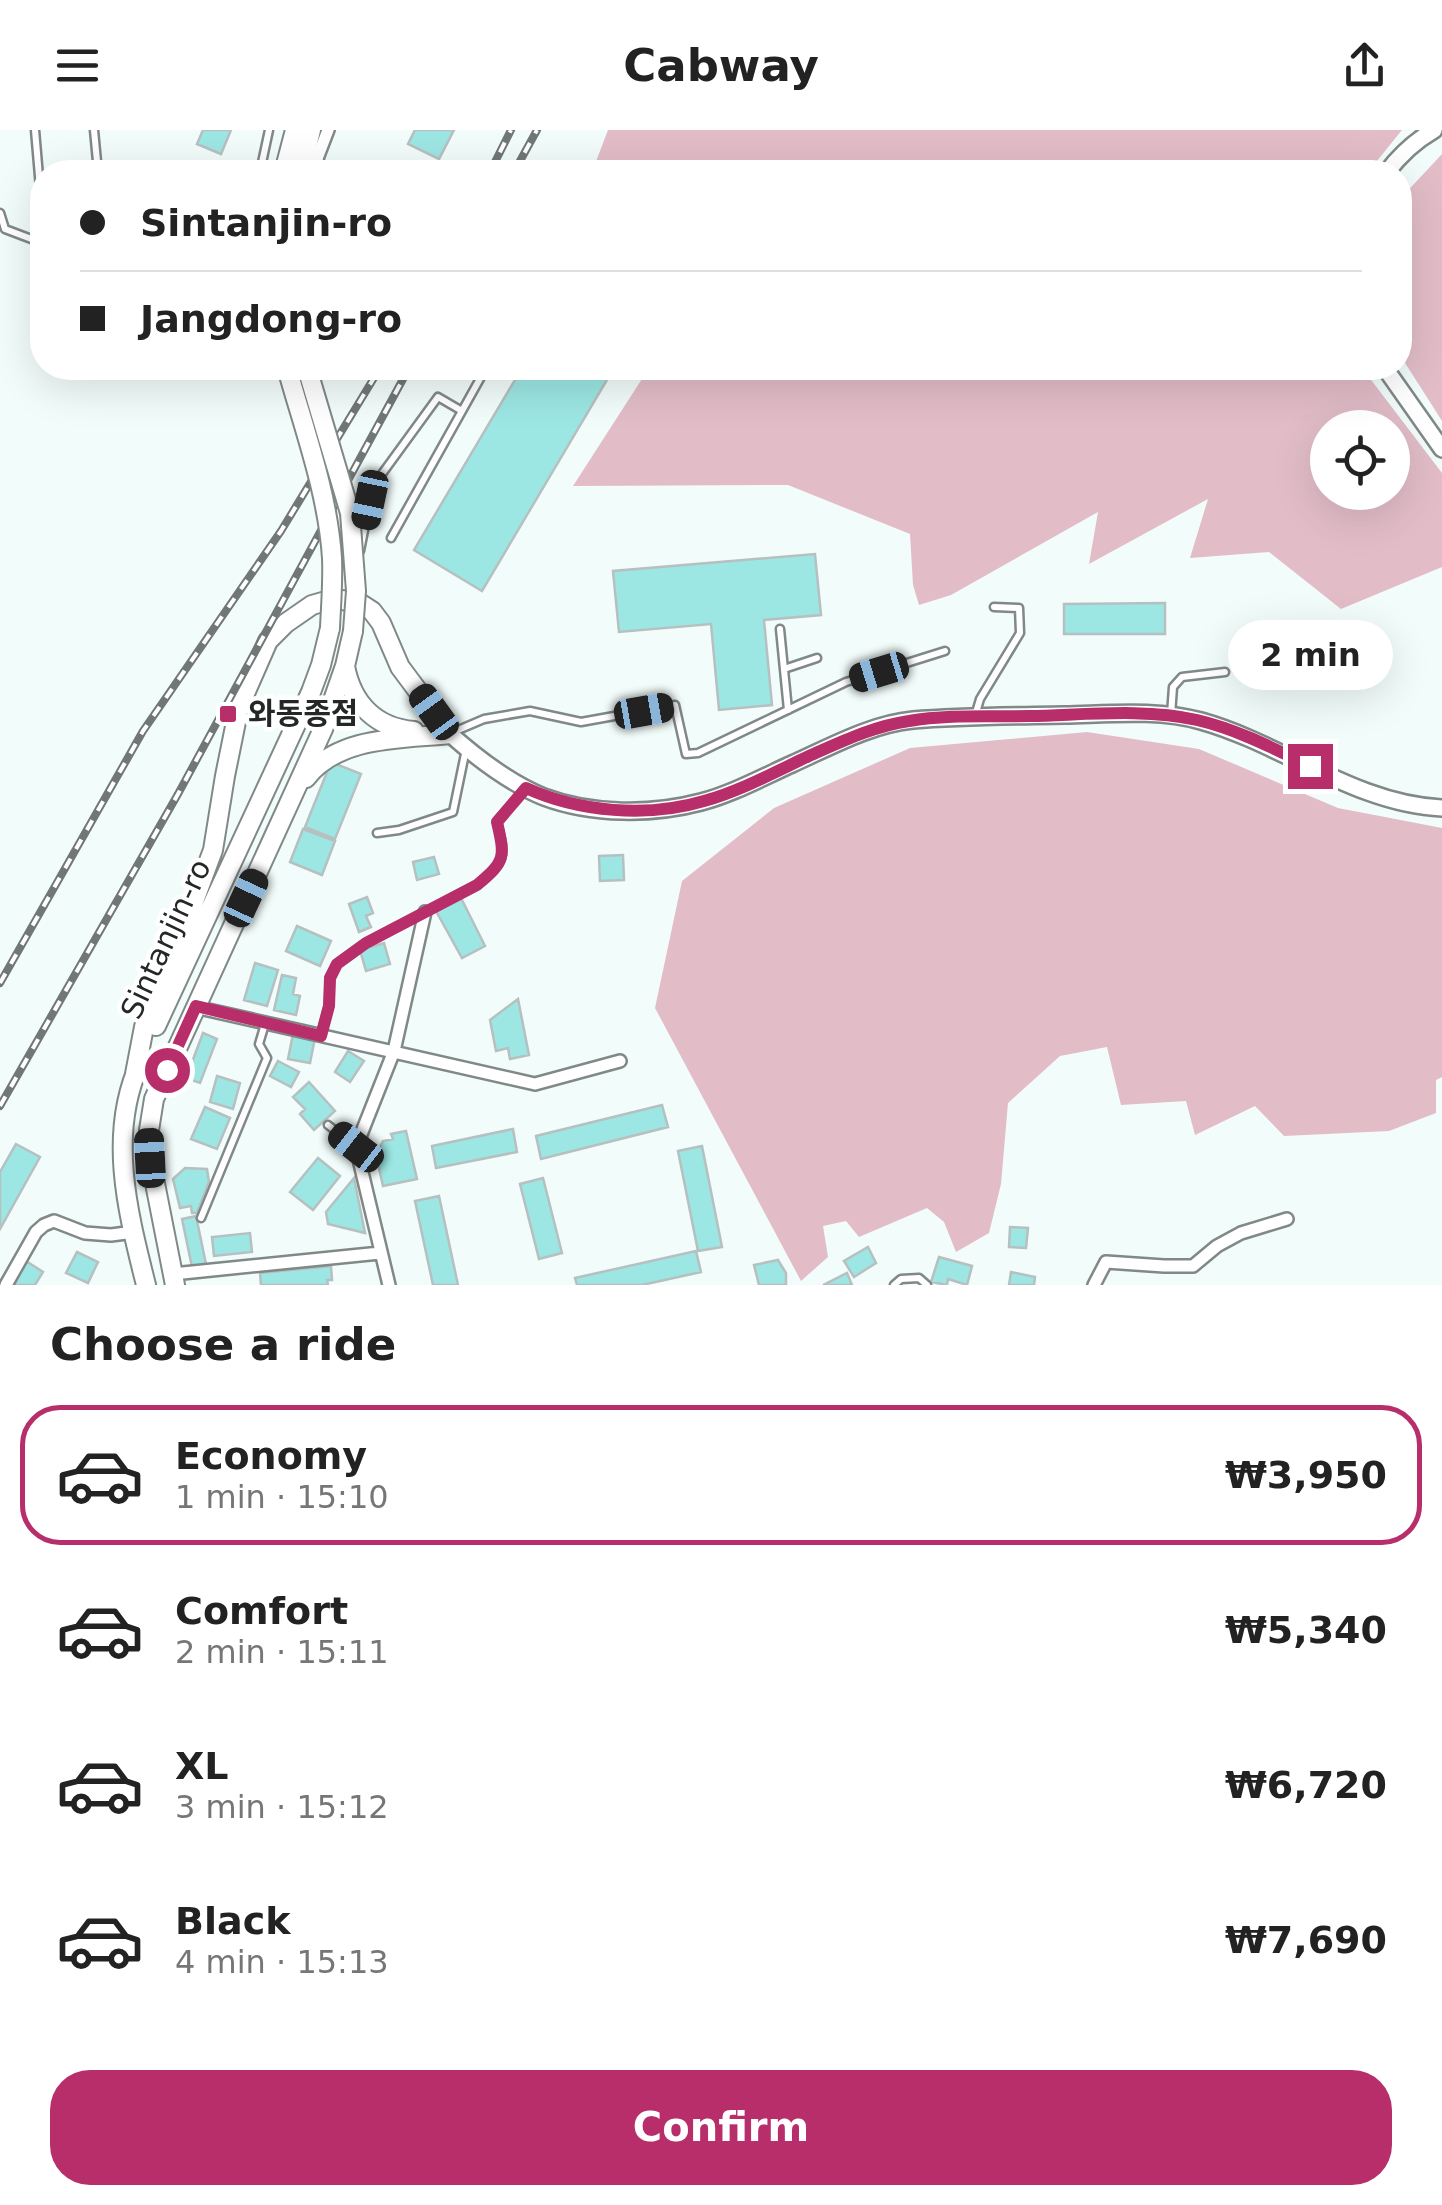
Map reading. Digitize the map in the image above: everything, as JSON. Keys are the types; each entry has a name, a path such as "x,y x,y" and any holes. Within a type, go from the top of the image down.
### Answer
{"main road":[{"path":"287,160 295,130"},
{"path":"304,160 310,130"},
{"name":"Sintanjin-ro","path":"146,1285 122,1147 123,1115 135,1074 310,692 330,628 332,553 290,380"},
{"name":"Sintanjin-ro","path":"174,1279 150,1158 154,1099 323,729 353,631 356,591 350,513 311,380"},
{"path":"135,1074 144,1026 214,850 239,707 268,641 312,605 332,599 358,602 381,623 400,667 450,734"},
{"path":"345,666 353,694 380,722 396,729 450,734"},
{"path":"296,791 313,770 354,746 450,734"}],"street":[{"path":"317,160 328,130"},
{"path":"1396,160 1434,130"},
{"path":"1393,380 1442,449"},
{"path":"450,734 498,772 546,798 588,808 632,810 704,801 854,736 908,721 1171,716 1198,720 1252,739 1375,795 1442,808"},
{"path":"389,1285 356,1147 394,1051 426,912"},
{"path":"196,1006 535,1084 620,1061"},
{"path":"1094,1285 1106,1262 1193,1266 1242,1233 1286,1219"},
{"path":"6,1285 36,1232 44,1225 54,1222 85,1234 134,1232"},
{"path":"174,1279 380,1253"}],"lane":[{"path":"35,130 38,160"},
{"path":"94,130 97,160"},
{"path":"263,160 269,130"},
{"path":"0,213 5,229 30,238"},
{"path":"392,538 479,380"},
{"path":"358,602 359,556 370,500 379,478 438,397 462,412"},
{"path":"974,717 1020,633 1019,608 994,607"},
{"path":"780,629 788,710"},
{"path":"450,734 484,718 530,711 581,722 675,705 686,754 698,752 846,682 945,652"},
{"path":"784,669 817,658"},
{"path":"1171,716 1173,688 1182,677 1225,672"},
{"path":"376,833 399,830 453,812 466,748"},
{"path":"321,1036 329,1006 330,978 337,964 366,943 491,874 502,859 497,822 526,788"},
{"path":"201,1218 268,1058 259,1044 266,1023"},
{"path":"328,1126 356,1147"},
{"path":"894,1285 901,1279 919,1278 928,1285"}],"shaded area":[{"path":"608,130 1402,130 1378,160 597,160"},
{"path":"1442,154 1442,421 1412,374 1412,186"},
{"path":"641,380 1371,380 1394,410 1310,410 1310,510 1410,510 1410,431 1442,473 1442,567 1341,609 1269,552 1190,558 1208,499 1089,564 1098,512 951,595 919,605 913,585 910,534 788,485 573,486"},
{"path":"1087,732 1199,749 1338,808 1442,828 1442,1077 1436,1080 1436,1113 1389,1131 1284,1136 1255,1106 1195,1135 1186,1101 1121,1105 1107,1047 1060,1056 1008,1103 1001,1184 989,1233 956,1252 944,1222 927,1208 859,1237 846,1221 823,1226 828,1257 801,1281 655,1008 682,881 774,808 910,748"}],"building":[{"path":"203,130 231,130 221,154 197,144"},
{"path":"415,130 454,130 439,159 408,144"},
{"path":"515,380 607,380 482,591 414,550"},
{"path":"815,554 821,615 764,620 772,705 719,710 711,624 619,632 613,571"},
{"path":"1165,603 1165,634 1064,634 1064,604"},
{"path":"331,762 361,774 335,839 305,827"},
{"path":"303,829 335,841 322,875 290,862"},
{"path":"623,855 624,880 600,881 599,856"},
{"path":"434,857 439,874 417,880 413,862"},
{"path":"367,897 373,913 366,916 371,927 359,932 349,904"},
{"path":"461,898 485,946 462,958 436,911"},
{"path":"297,926 331,941 320,966 286,951"},
{"path":"384,943 390,964 366,971 360,950"},
{"path":"255,963 278,970 267,1006 244,1000"},
{"path":"282,975 296,978 293,994 300,996 296,1015 274,1010"},
{"path":"518,999 529,1055 510,1059 508,1048 496,1051 490,1020"},
{"path":"203,1033 217,1039 200,1083 186,1078"},
{"path":"293,1034 315,1038 310,1063 288,1059"},
{"path":"348,1051 364,1061 350,1082 335,1072"},
{"path":"278,1061 299,1072 291,1087 270,1076"},
{"path":"217,1076 240,1083 233,1109 210,1102"},
{"path":"309,1082 335,1111 314,1130 300,1114 305,1109 293,1097"},
{"path":"662,1105 668,1127 541,1159 536,1136"},
{"path":"205,1107 230,1118 217,1149 191,1139"},
{"path":"513,1129 517,1152 436,1168 432,1146"},
{"path":"406,1131 417,1179 383,1186 376,1155 383,1141 393,1139 391,1134"},
{"path":"16,1144 40,1157 0,1229 0,1172"},
{"path":"702,1146 722,1247 698,1251 678,1151"},
{"path":"318,1158 340,1176 313,1210 290,1192"},
{"path":"185,1168 207,1169 209,1182 197,1213 192,1213 191,1206 180,1208 173,1179"},
{"path":"354,1178 365,1233 328,1224 326,1212"},
{"path":"543,1178 562,1253 539,1259 520,1184"},
{"path":"439,1196 458,1285 433,1285 415,1201"},
{"path":"196,1216 206,1264 192,1267 182,1219"},
{"path":"1010,1227 1028,1228 1026,1248 1009,1247"},
{"path":"250,1233 252,1252 214,1256 212,1237"},
{"path":"868,1247 876,1263 854,1277 844,1261"},
{"path":"696,1251 701,1272 642,1285 577,1285 575,1278"},
{"path":"77,1252 98,1262 88,1283 66,1273"},
{"path":"939,1257 972,1266 967,1285 948,1279 947,1285 931,1282"},
{"path":"778,1260 786,1273 786,1285 759,1285 754,1265"},
{"path":"26,1261 43,1272 35,1285 11,1285"},
{"path":"331,1266 332,1280 327,1280 328,1285 261,1285 260,1273"},
{"path":"1011,1272 1035,1277 1034,1285 1009,1285"},
{"path":"847,1273 852,1285 823,1285"}],"railway":[{"path":"496,160 511,130"},
{"path":"521,160 537,130"},
{"path":"0,983 143,731 281,531 373,380"},
{"path":"0,1106 178,794 402,380"}],"place":[{"name":"와동종점","path":"228,714"}],"route":[{"path":"167,1070 196,1006 321,1036 329,1006 330,978 337,964 366,943 491,874 502,859 497,822 526,788 546,798 588,808 672,808 704,801 854,736 908,721 974,717 1171,716 1198,720 1252,739 1310,766"}]}
